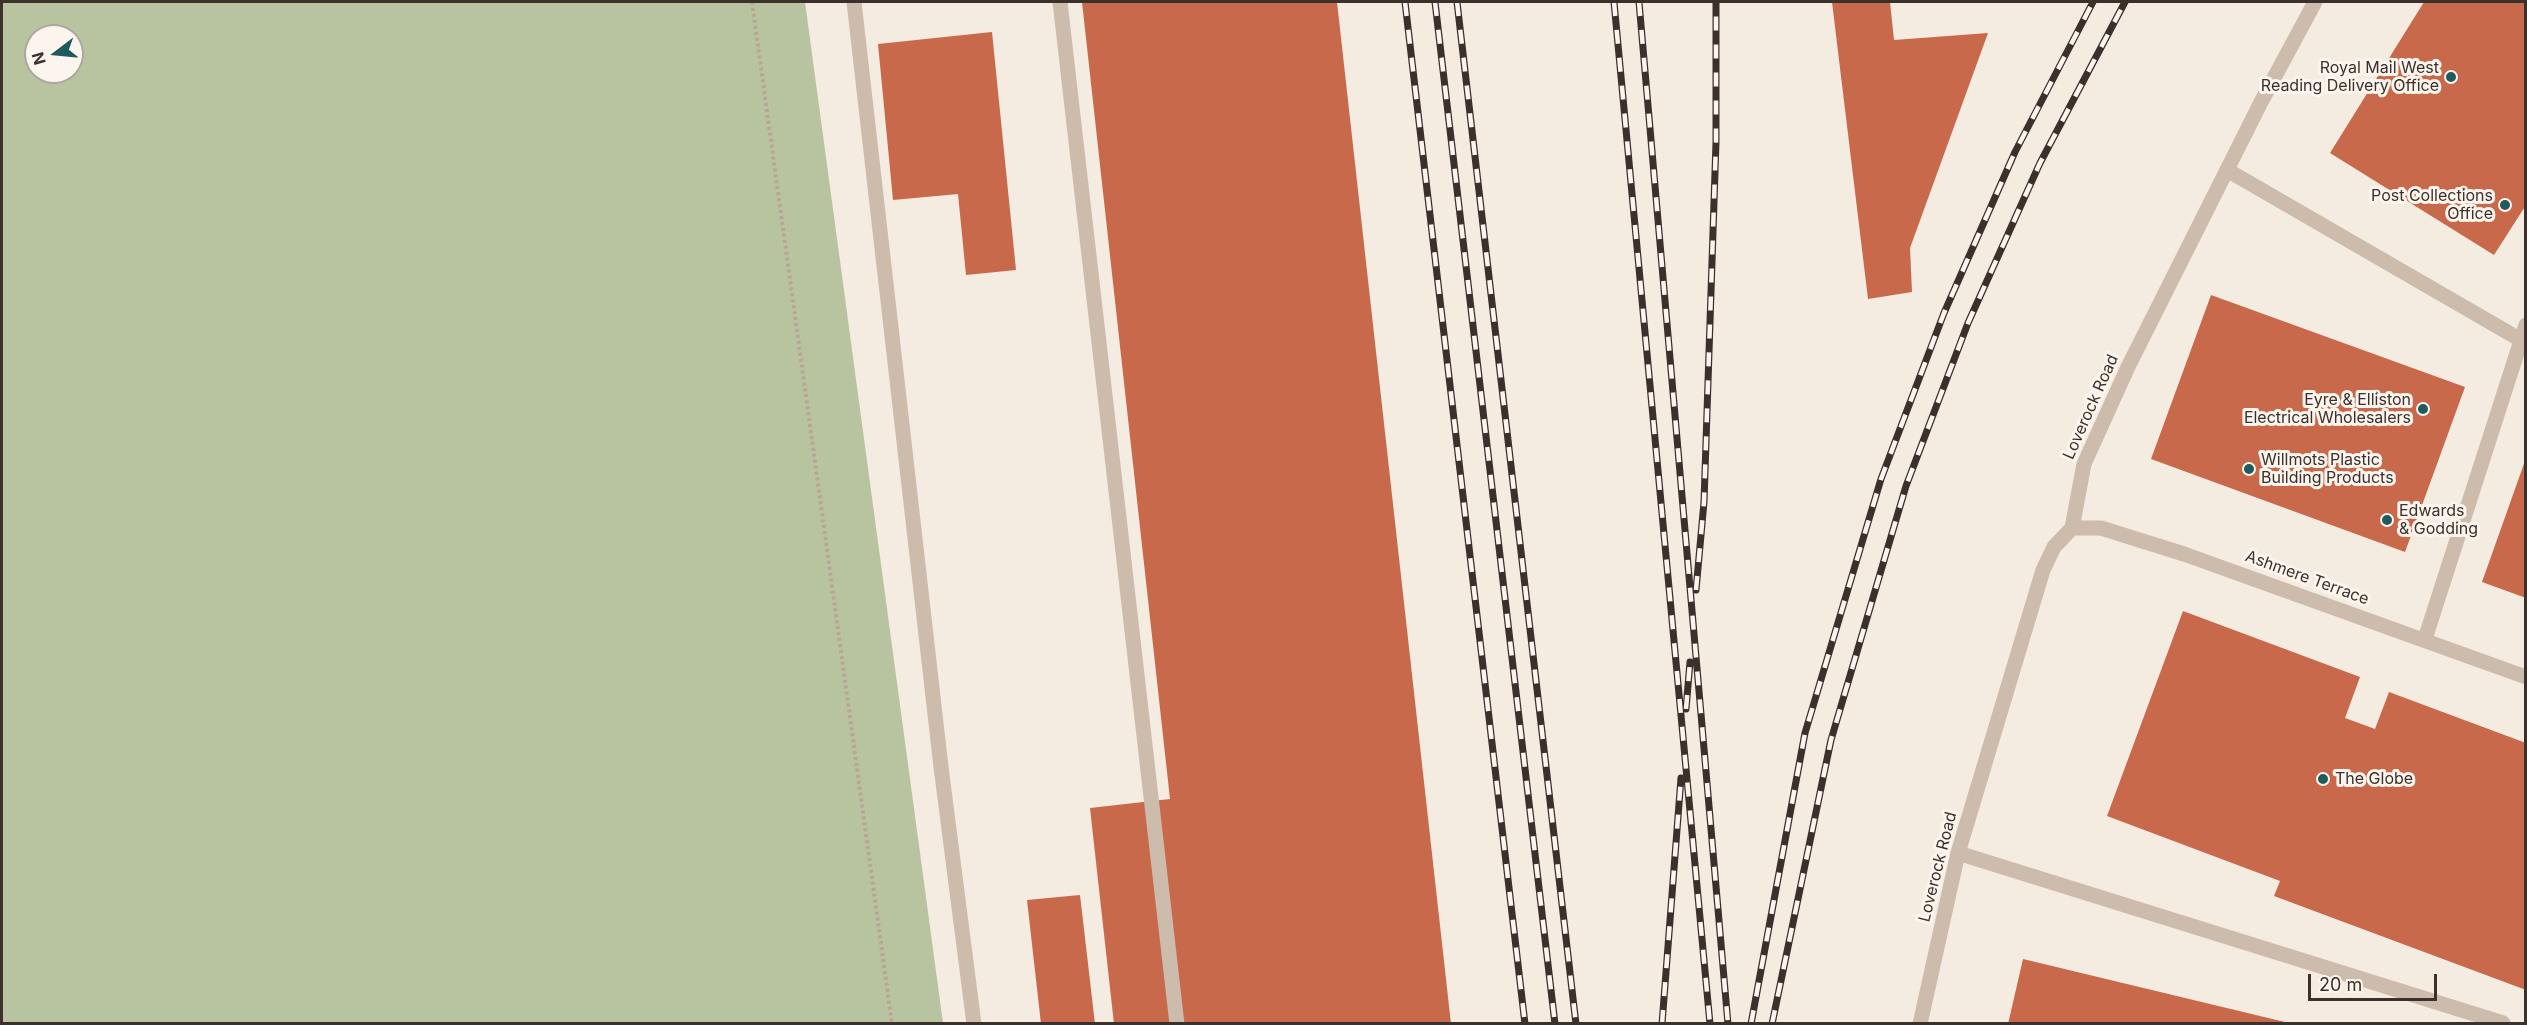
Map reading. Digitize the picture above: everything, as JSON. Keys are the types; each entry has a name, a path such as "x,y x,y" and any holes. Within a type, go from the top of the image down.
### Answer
{"street":[{"path":"854,2 941,768 974,1023"},
{"path":"1060,2 1177,1023"},
{"name":"Loverock Road","path":"1920,1023 1958,853 2043,570 2054,547 2072,528 2084,464 2128,367 2315,2"},
{"path":"2227,170 2523,332 2425,639"},
{"name":"Ashmere Terrace","path":"2072,528 2101,528 2174,550 2526,677"},
{"path":"1958,853 2504,1023"}],"path":[{"path":"752,2 892,1023"}],"green space":[{"path":"2,2 805,2 943,1023 2,1023"}],"building":[{"path":"1082,2 1337,2 1451,1024 1114,1024 1090,808 1170,799"},
{"path":"1832,2 1890,2 1894,40 1988,33 1910,248 1912,292 1868,299"},
{"name":"Royal Mail West Reading Delivery Office","path":"2424,2 2526,2 2526,205 2494,255 2330,153"},
{"path":"992,32 1016,270 966,275 958,194 893,200 878,44"},
{"path":"2211,295 2465,387 2405,552 2151,459"},
{"path":"2526,458 2526,598 2482,582"},
{"name":"The Globe","path":"2183,611 2360,677 2345,718 2375,729 2389,692 2526,743 2526,990 2274,896 2280,881 2107,816"},
{"path":"1080,895 1095,1024 1041,1024 1027,900"},
{"path":"2023,959 2289,1023 2289,1024 2008,1024"}],"railway":[{"path":"1405,2 1525,1024"},
{"path":"1435,2 1555,1024"},
{"path":"1457,2 1576,1024"},
{"path":"1614,2 1710,1024"},
{"path":"1639,2 1728,1024"},
{"path":"1696,590 1704,502 1716,142 1716,2"},
{"path":"1751,1024 1805,733 1881,479 1944,313 2015,152 2093,2"},
{"path":"1772,1024 1831,740 1906,486 1968,323 2040,163 2125,2"},
{"path":"1686,709 1690,662"},
{"path":"1662,1024 1681,778"}],"place":[{"name":"Royal Mail West Reading Delivery Office","path":"2451,77"},
{"name":"Post Collections Office","path":"2505,205"},
{"name":"Eyre & Elliston Electrical Wholesalers","path":"2423,409"},
{"name":"Willmots Plastic Building Products","path":"2249,469"},
{"name":"Edwards & Godding","path":"2387,520"},
{"name":"The Globe","path":"2323,779"}]}
